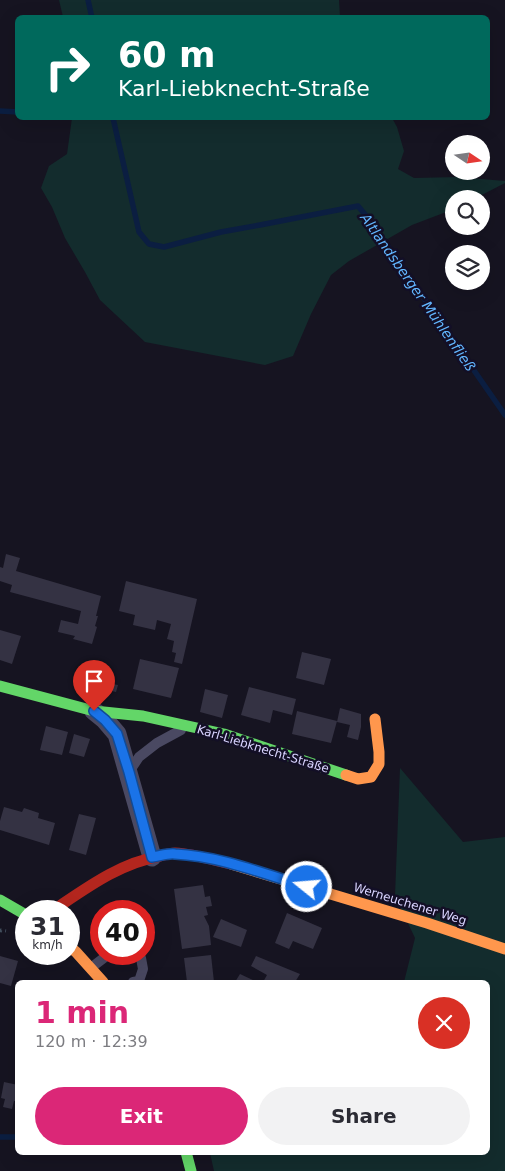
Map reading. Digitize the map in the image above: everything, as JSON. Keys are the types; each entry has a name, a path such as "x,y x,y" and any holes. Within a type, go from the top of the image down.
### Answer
{"street":[{"name":"Karl-Liebknecht-Straße","path":"0,686 94,711 143,716 224,734 358,779 371,777 379,764 375,719"},
{"name":"Karl-Liebknecht-Straße","path":"94,711 117,734 152,857"},
{"name":"Werneuchener Weg","path":"68,900 110,874 134,862 173,853 235,865 427,923 505,949"},
{"path":"0,900 15,909"},
{"path":"80,958 101,980"},
{"path":"187,1155 191,1171"}],"lane":[{"path":"129,772 139,757 157,743 190,726"},
{"path":"90,968 94,965"},
{"path":"138,980 143,969 142,965"}],"green space":[{"path":"59,0 339,0 340,15 63,15"},
{"path":"72,120 393,120 404,151 398,169 414,178 490,180 505,181 505,183 490,191 445,190 445,212 412,225 349,261 331,275 311,314 293,356 265,365 145,342 100,300 65,238 52,207 41,188 49,166 67,154"},
{"path":"400,768 463,842 505,837 505,1171 214,1171 210,1155 490,1155 490,980 404,980 415,938 395,896"}],"building":[{"path":"6,554 20,558 16,571 101,596 96,616 98,616 95,626 97,627 92,644 73,639 75,636 58,632 61,620 78,624 81,611 10,592 12,585 0,581 0,567 3,568"},
{"path":"126,581 197,599 182,664 174,662 176,653 172,652 174,641 167,639 171,624 157,620 155,630 133,625 135,615 119,611"},
{"path":"0,630 21,636 12,664 0,660"},
{"path":"302,652 331,659 324,685 296,678"},
{"path":"140,659 179,668 171,698 133,689"},
{"path":"86,674 90,675 89,677 118,685 116,692 86,685 88,678"},
{"path":"249,687 296,699 292,715 273,710 270,723 241,715"},
{"path":"205,689 228,695 222,718 200,712"},
{"path":"340,708 361,714 358,740 347,737 350,725 337,722"},
{"path":"297,711 337,721 331,743 292,734"},
{"path":"46,726 68,732 62,755 40,750"},
{"path":"74,734 90,739 84,757 69,753"},
{"path":"4,807 22,812 24,808 39,813 38,818 55,823 49,845 0,830 0,821"},
{"path":"79,814 96,818 86,855 69,850"},
{"path":"203,885 205,897 210,896 212,906 206,907 208,915 204,916 209,926 211,945 182,949 174,889"},
{"path":"287,913 322,928 313,949 293,941 289,949 275,943"},
{"path":"221,919 247,930 241,947 213,937"},
{"path":"211,955 214,980 187,980 184,958"},
{"path":"0,956 15,960 15,965 17,965 11,986 0,983"},
{"path":"256,956 300,974 296,980 264,980 267,975 251,966"},
{"path":"240,974 253,980 236,980"},
{"path":"4,1082 15,1084 15,1101 12,1109 3,1107 5,1099 1,1098"}],"waterway":[{"name":"Altlandsberger Mühlenfließ","path":"88,0 91,15"},
{"path":"0,111 15,112"},
{"name":"Altlandsberger Mühlenfließ","path":"113,120 139,232 149,244 164,247 221,232 358,206 505,415"},
{"path":"0,1137 15,1137"}],"traffic: fast":[{"path":"0,686 94,711 143,716 224,734 346,775"},
{"path":"0,900 15,909"},
{"path":"187,1155 191,1171"}],"traffic: slow":[{"path":"346,775 358,779 371,777 379,764 375,719"},
{"path":"231,864 427,923 505,949"},
{"path":"80,956 101,980"}],"traffic: jam":[{"path":"69,900 120,869 146,859 175,853 231,864"}],"route":[{"path":"94,711 117,734 152,857 173,853 201,857 235,865 307,887"}]}
